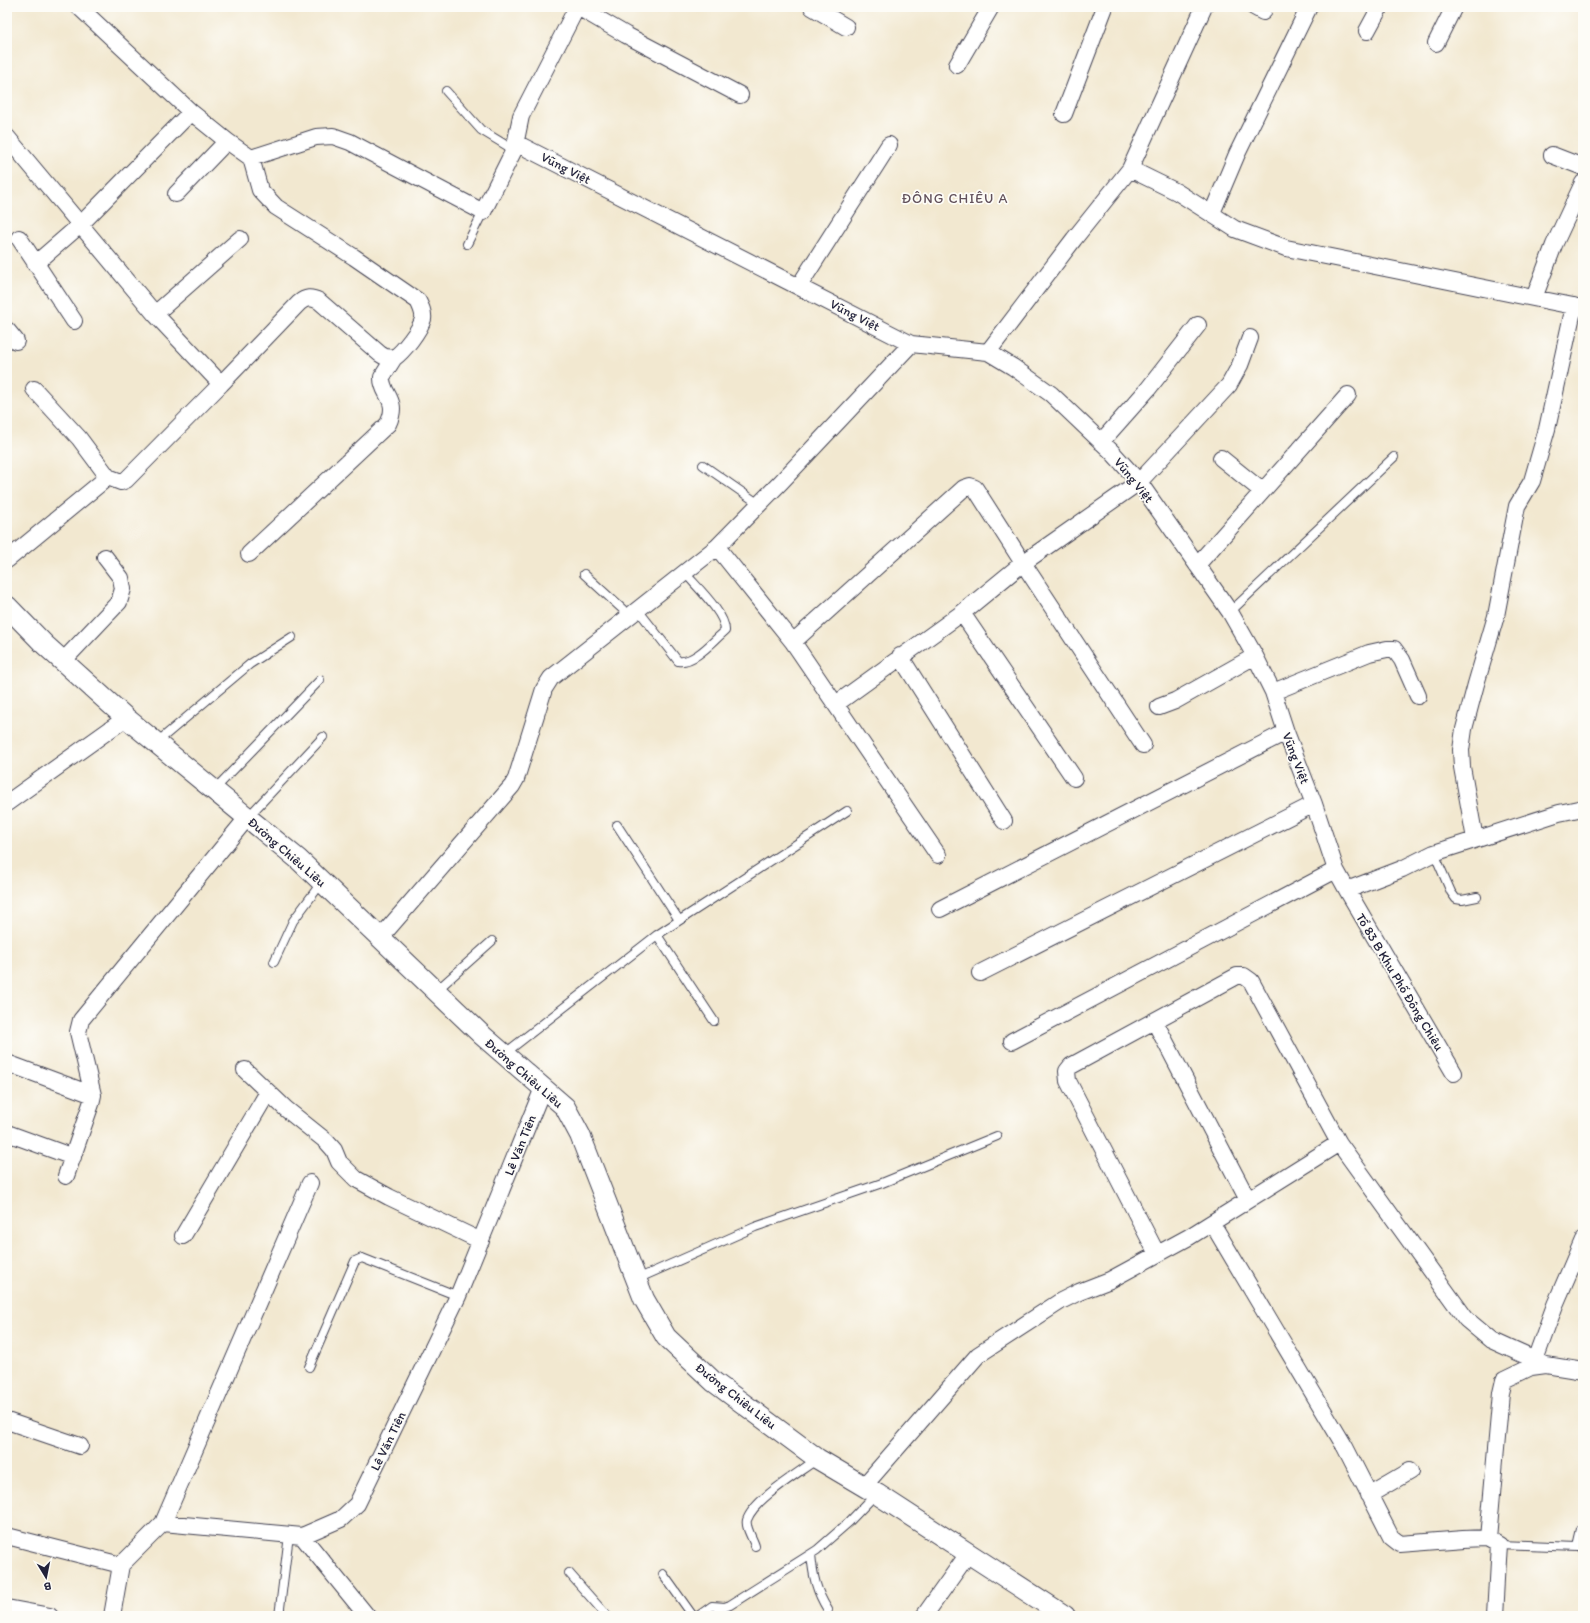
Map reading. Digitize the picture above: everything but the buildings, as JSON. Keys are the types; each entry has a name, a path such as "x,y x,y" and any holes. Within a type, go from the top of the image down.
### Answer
{"street":[{"path":"79,7 191,112 251,158 260,190 276,207 354,257 418,301 422,309 423,318 420,325 400,354 394,358 382,377 391,399 393,411 388,424 249,554"},
{"path":"251,158 316,136 333,136 350,142 483,212 515,146 517,129 521,116 578,7 626,35 740,96"},
{"path":"812,7 846,27"},
{"path":"957,65 991,7"},
{"path":"1064,114 1104,7"},
{"path":"988,352 1074,239 1130,169 1204,7"},
{"path":"1212,213 1237,154 1309,7"},
{"path":"1367,31 1380,7"},
{"path":"1436,43 1454,7"},
{"path":"35,264 80,225 191,112"},
{"path":"7,137 155,314 220,384"},
{"path":"176,194 227,141"},
{"path":"799,286 889,145"},
{"name":"Vũng Việt","path":"515,146 799,286 911,344 988,352 1013,367 1051,394 1101,442 1139,482 1230,612 1273,692 1286,732 1314,804 1336,870 1347,890"},
{"path":"1552,155 1583,166"},
{"path":"1130,169 1177,192 1236,229 1286,248 1579,307 1532,481 1517,506 1496,616 1464,729 1461,750 1462,767 1475,839"},
{"path":"1534,298 1554,245 1583,183"},
{"path":"19,238 74,321"},
{"path":"155,314 240,239"},
{"path":"34,388 79,438 108,477 121,482 126,480 304,298 312,297 319,301 380,354 394,358"},
{"path":"1101,442 1148,389 1198,325"},
{"path":"836,704 900,656 962,613 1023,563 1139,482 1229,385 1240,365 1250,338"},
{"path":"380,938 512,786 516,779 544,689 551,678 717,547 911,344"},
{"path":"1197,566 1348,395"},
{"path":"1221,458 1262,491"},
{"path":"7,560 108,477"},
{"path":"793,642 964,488 970,486 975,488 1143,745"},
{"path":"717,547 793,642 938,854"},
{"path":"63,661 119,602 123,589 121,578 105,557"},
{"path":"962,613 1074,778"},
{"name":"Đường Chiêu Liêu","path":"12,614 126,718 298,859 483,1036 565,1107 580,1135 644,1299 666,1337 714,1382 818,1459 870,1490 1065,1616"},
{"path":"1273,692 1369,653 1394,649 1402,660 1418,696"},
{"path":"900,656 1004,821"},
{"path":"1159,707 1175,701 1255,656"},
{"path":"7,803 126,718"},
{"path":"940,910 1286,732"},
{"path":"980,973 1314,804"},
{"path":"1347,890 1402,869 1434,853 1559,813 1583,808"},
{"path":"66,1176 93,1095 78,1032 81,1020 247,818"},
{"path":"1012,1042 1336,870"},
{"name":"Tổ 83 B Khu Phố Đông Chiêu","path":"1347,890 1454,1073"},
{"path":"1157,1254 1068,1081 1067,1071 1071,1066 1155,1022 1237,976 1244,976 1251,980 1338,1143 1466,1319 1491,1340 1540,1363 1583,1371"},
{"path":"1155,1022 1248,1200"},
{"path":"7,1063 93,1095"},
{"path":"245,1070 286,1109 326,1141 334,1150 339,1162 356,1180 481,1241"},
{"name":"Lê Văn Tiên","path":"163,1523 296,1536 341,1519 357,1504 458,1296 543,1088"},
{"path":"183,1236 268,1092"},
{"path":"7,1133 73,1157"},
{"path":"870,1490 978,1355 1061,1301 1078,1292 1110,1280 1212,1224 1338,1143"},
{"path":"112,1616 121,1565 163,1523 310,1183"},
{"path":"1212,1224 1345,1447 1390,1537 1400,1544 1464,1539 1494,1541"},
{"path":"1540,1363 1555,1305 1583,1240"},
{"path":"1495,1616 1494,1541 1500,1393 1504,1380 1540,1363"},
{"path":"7,1421 80,1446"},
{"path":"1369,1495 1410,1471"},
{"path":"7,1536 121,1565"},
{"path":"296,1536 367,1616"},
{"path":"924,1616 968,1554"},
{"path":"7,1608 50,1616"}],"lane":[{"path":"446,91 482,130 515,146"},
{"path":"467,244 483,212"},
{"path":"1230,612 1394,457"},
{"path":"703,465 759,504"},
{"path":"584,574 634,613 678,660 683,662 693,658 725,631 722,617 685,573"},
{"path":"156,743 250,664 292,637"},
{"path":"213,790 320,680"},
{"path":"247,818 323,737"},
{"path":"504,1054 657,935 847,811"},
{"path":"617,825 679,920"},
{"path":"1434,853 1451,892 1456,899 1462,900 1477,897"},
{"path":"274,962 293,921 322,882"},
{"path":"657,935 714,1021"},
{"path":"436,992 492,941"},
{"path":"637,1280 755,1227 882,1183 998,1136"},
{"path":"309,1367 355,1261 362,1258 458,1296"},
{"path":"755,1546 747,1520 758,1503 818,1459"},
{"path":"698,1616 712,1606 725,1607 735,1602 811,1554 849,1522 870,1490"},
{"path":"1494,1541 1581,1548 1583,1530"},
{"path":"279,1616 296,1536"},
{"path":"811,1554 812,1573 819,1595 828,1610"},
{"path":"569,1573 607,1616"},
{"path":"662,1574 693,1616"}],"district":[{"name":"ĐÔNG CHIÊU A","path":"955,198"}]}
